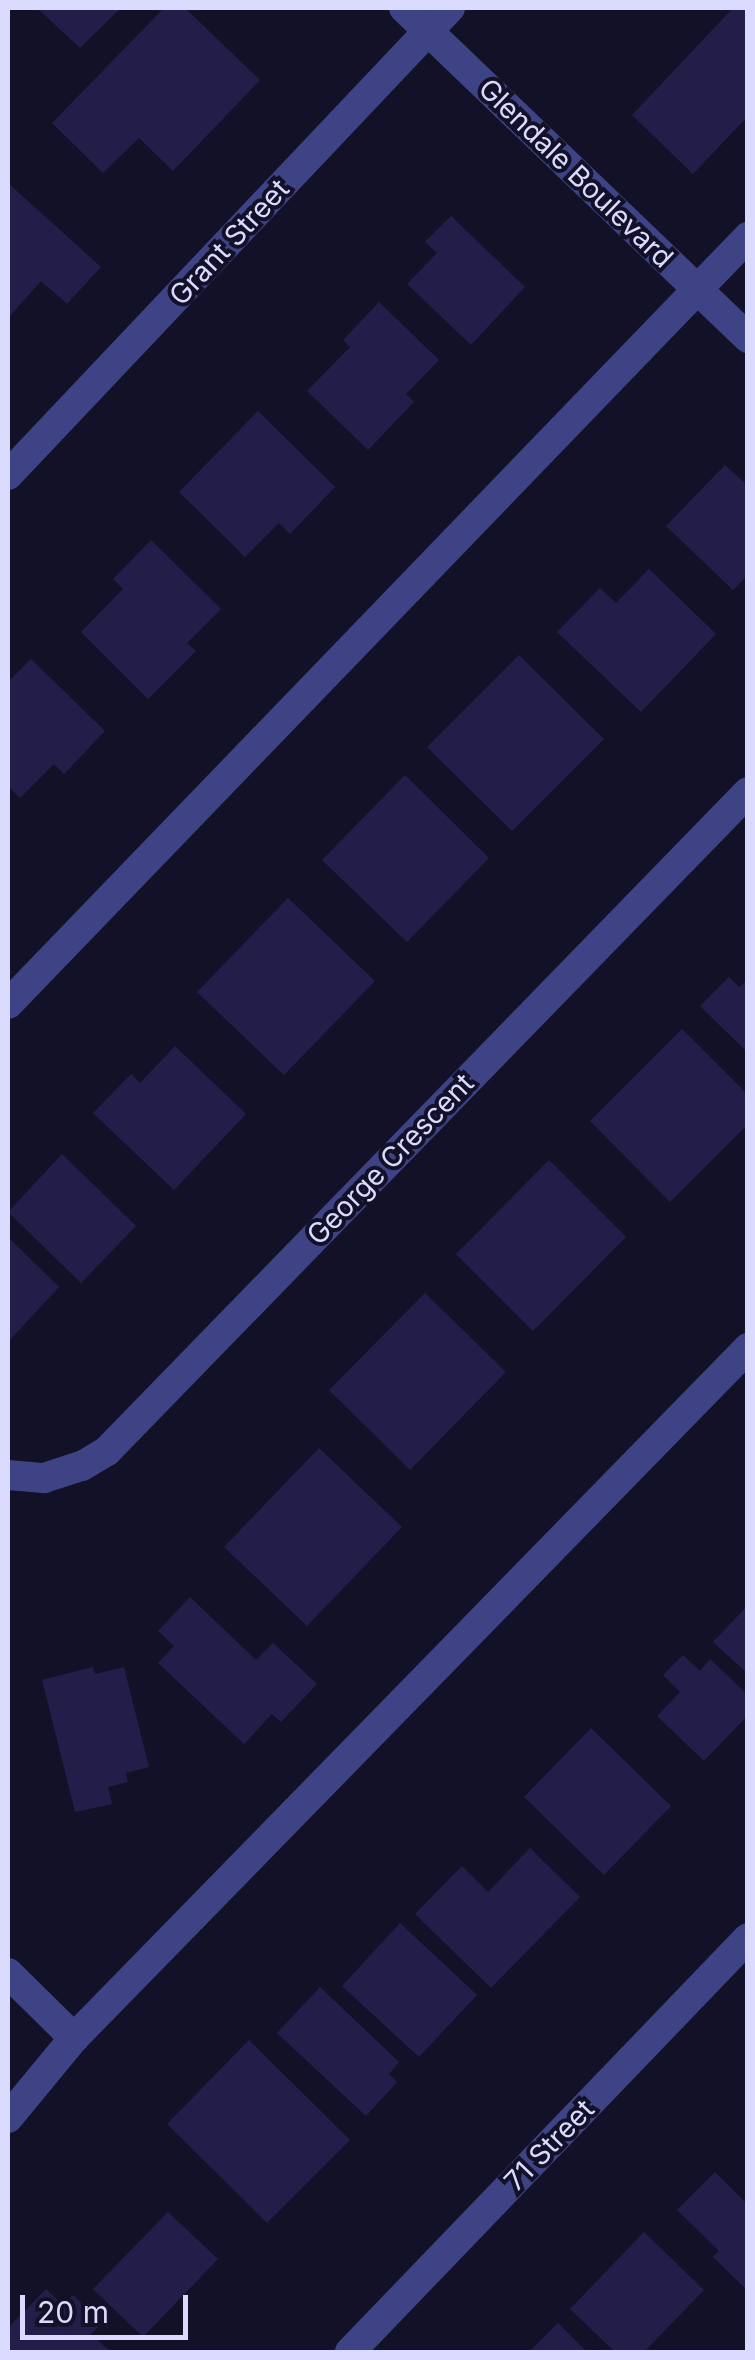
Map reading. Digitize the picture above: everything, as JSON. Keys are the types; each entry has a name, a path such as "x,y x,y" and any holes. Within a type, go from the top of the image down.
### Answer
{"street":[{"name":"Glendale Boulevard","path":"404,8 748,338"},
{"name":"Grant Street","path":"8,475 450,8"},
{"path":"8,1004 748,237"},
{"name":"George Crescent","path":"8,1475 44,1478 82,1466 107,1450 748,792"},
{"path":"8,2118 74,2038 748,1348"},
{"name":"71 Street","path":"350,2352 748,1938"},
{"path":"8,1973 74,2038"}],"building":[{"path":"37,8 121,8 80,48"},
{"path":"164,8 185,8 260,80 173,171 139,138 103,173 52,123"},
{"path":"733,8 748,8 748,116 693,174 632,115"},
{"path":"8,183 101,267 67,304 41,281 8,318"},
{"path":"451,216 525,287 471,345 407,284 437,253 425,242"},
{"path":"379,302 439,360 406,394 414,402 368,450 307,391 350,347 343,340"},
{"path":"258,411 335,487 290,534 279,523 245,557 179,492"},
{"path":"725,465 748,486 748,575 733,590 666,526"},
{"path":"151,540 221,609 187,643 196,651 148,699 81,632 123,589 113,579"},
{"path":"649,569 716,634 641,712 557,632 600,588 616,603"},
{"path":"519,655 604,739 512,831 427,747"},
{"path":"31,659 105,731 64,774 54,764 20,798 8,786 8,682"},
{"path":"405,775 489,858 407,942 322,860"},
{"path":"288,898 375,981 284,1075 197,992"},
{"path":"729,977 739,987 748,979 748,1053 700,1006"},
{"path":"682,1029 748,1095 748,1124 670,1202 590,1121"},
{"path":"175,1046 246,1114 174,1190 93,1113 131,1074 140,1083"},
{"path":"62,1154 136,1226 81,1283 8,1212"},
{"path":"549,1160 626,1237 533,1331 456,1254"},
{"path":"8,1237 59,1287 8,1342"},
{"path":"425,1293 506,1372 410,1470 329,1390"},
{"path":"319,1448 402,1527 307,1626 224,1547"},
{"path":"190,1597 256,1660 273,1643 317,1684 281,1722 272,1714 244,1744 158,1663 174,1646 158,1631"},
{"path":"748,1605 748,1674 713,1642"},
{"path":"683,1655 700,1671 710,1659 748,1695 748,1715 704,1761 657,1716 680,1692 663,1675"},
{"path":"93,1667 95,1674 124,1667 149,1767 126,1773 128,1782 108,1787 112,1804 75,1812 42,1680"},
{"path":"591,1728 671,1806 604,1875 524,1797"},
{"path":"530,1848 580,1897 491,1988 415,1914 462,1866 488,1892"},
{"path":"400,1923 477,1995 419,2057 342,1986"},
{"path":"320,1987 399,2062 389,2074 397,2082 366,2116 277,2033"},
{"path":"249,2040 350,2140 267,2223 167,2124"},
{"path":"715,2172 748,2205 748,2291 713,2257 719,2251 677,2210"},
{"path":"168,2212 218,2259 143,2337 93,2289"},
{"path":"644,2232 704,2290 644,2352 615,2352 570,2309"},
{"path":"46,2289 63,2305 73,2295 102,2323 91,2334 111,2352 8,2352 8,2328"},
{"path":"558,2323 587,2352 529,2352"}]}
